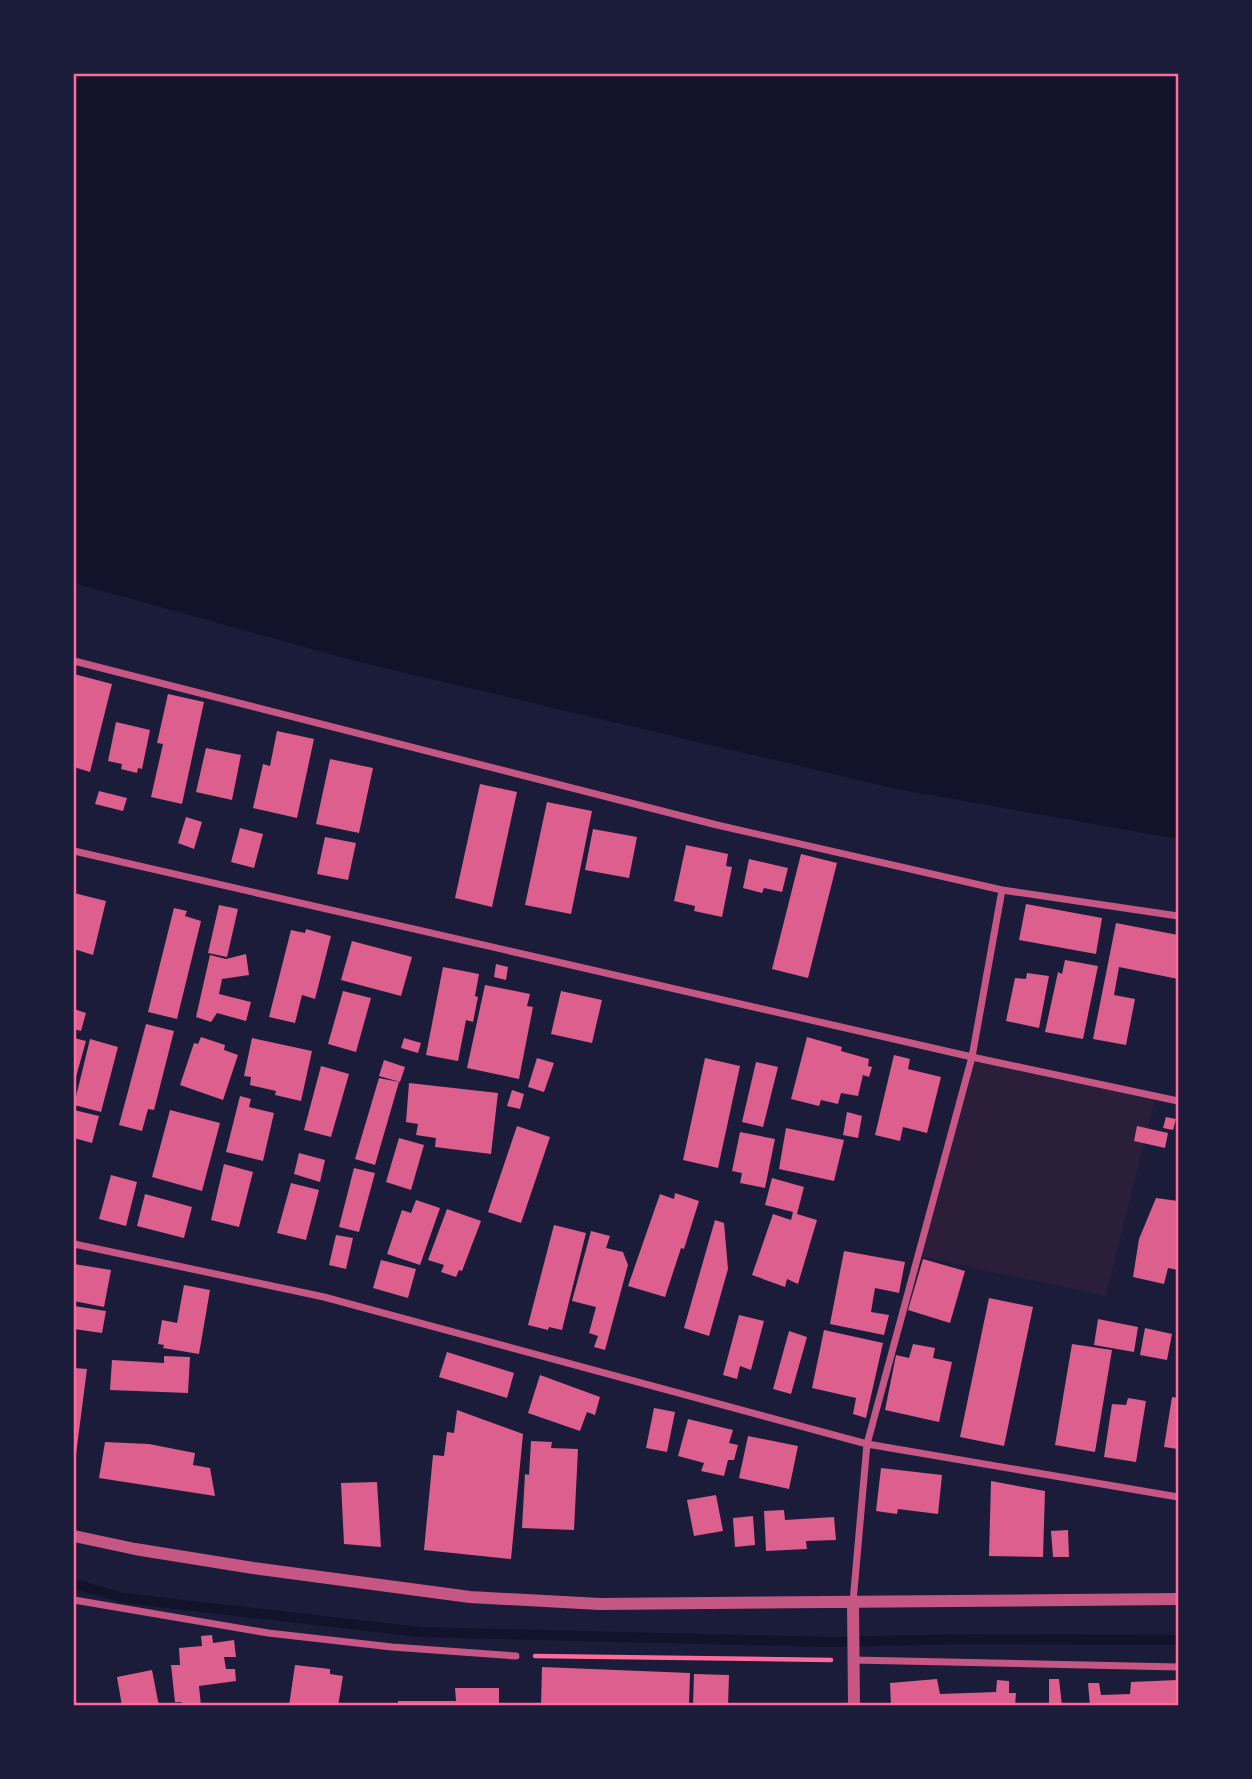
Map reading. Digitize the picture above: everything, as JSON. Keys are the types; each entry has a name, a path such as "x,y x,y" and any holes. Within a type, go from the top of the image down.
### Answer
{"street":[{"path":"74,661 717,825 1002,890 1178,916"},
{"path":"74,852 972,1057 1178,1101"},
{"path":"855,1706 853,1603 867,1444 972,1057 1002,890"},
{"path":"74,1244 324,1297 867,1444 1178,1497"},
{"path":"74,1536 253,1568 470,1597 600,1604 1178,1599"},
{"path":"74,1600 268,1633 392,1647 516,1656"},
{"path":"853,1660 1178,1667"}],"path":[{"path":"516,1656 853,1660"}],"shaded area":[{"path":"74,74 1178,74 1178,839 897,789 355,661 74,583"},
{"path":"972,1057 1156,1096 1106,1296 918,1256"}],"building":[{"path":"74,674 112,684 90,772 74,767"},
{"path":"168,694 204,702 182,804 151,797 163,744 157,743"},
{"path":"116,722 150,730 142,769 138,768 137,773 121,769 122,764 108,761"},
{"path":"277,731 314,739 297,818 253,808 263,764 270,766"},
{"path":"206,748 241,755 232,800 196,792"},
{"path":"330,759 373,768 359,833 316,824"},
{"path":"480,784 517,792 492,907 455,898"},
{"path":"99,791 127,798 123,811 95,804"},
{"path":"547,802 592,811 571,914 525,905"},
{"path":"186,817 202,822 194,849 178,843"},
{"path":"240,828 263,834 254,868 231,862"},
{"path":"593,829 637,837 629,878 585,870"},
{"path":"325,837 356,843 348,880 317,874"},
{"path":"686,845 728,854 726,866 732,867 722,917 694,911 695,906 674,901"},
{"path":"801,854 837,863 808,978 772,969"},
{"path":"749,859 788,868 782,892 764,888 762,893 743,888"},
{"path":"74,893 106,901 93,955 74,949"},
{"path":"1026,904 1102,918 1096,954 1019,940"},
{"path":"219,905 238,909 227,957 208,953"},
{"path":"174,908 187,911 185,916 201,921 177,1019 148,1012"},
{"path":"1116,923 1178,935 1178,979 1119,967 1114,995 1135,999 1126,1045 1093,1039"},
{"path":"306,929 331,936 315,999 302,995 295,1023 269,1017 291,930 305,933"},
{"path":"352,941 412,957 401,996 341,980"},
{"path":"246,954 249,975 222,979 219,994 251,1002 246,1021 217,1013 211,1022 196,1017 210,955 226,959"},
{"path":"1065,960 1098,966 1083,1039 1045,1032 1058,972 1062,974"},
{"path":"496,964 508,967 506,980 494,977"},
{"path":"443,967 479,974 473,1022 466,1020 458,1061 426,1055"},
{"path":"1027,973 1049,976 1039,1028 1006,1021 1015,978 1026,979"},
{"path":"485,985 530,994 527,1006 533,1007 519,1079 467,1068"},
{"path":"343,991 371,998 356,1052 328,1044"},
{"path":"561,991 602,1000 592,1043 551,1034"},
{"path":"74,1009 86,1013 81,1031 74,1029"},
{"path":"146,1024 174,1031 154,1110 148,1109 142,1131 119,1125"},
{"path":"201,1037 225,1045 224,1050 238,1055 223,1100 180,1085 194,1043 198,1044"},
{"path":"807,1037 842,1047 841,1051 869,1059 868,1066 872,1067 869,1077 863,1075 858,1096 841,1093 838,1104 821,1100 819,1106 791,1099"},
{"path":"74,1038 86,1041 74,1084"},
{"path":"252,1038 312,1051 301,1101 250,1085 251,1077 244,1076"},
{"path":"404,1038 421,1043 418,1053 401,1048"},
{"path":"90,1039 118,1047 101,1112 74,1105"},
{"path":"894,1055 910,1059 908,1069 941,1077 927,1133 903,1127 900,1141 875,1135"},
{"path":"537,1058 554,1063 544,1092 528,1087"},
{"path":"705,1058 740,1066 718,1168 683,1160"},
{"path":"384,1060 405,1067 400,1082 379,1076"},
{"path":"756,1062 778,1067 763,1127 742,1122"},
{"path":"321,1066 349,1074 331,1137 304,1130"},
{"path":"379,1078 399,1082 375,1165 355,1159"},
{"path":"409,1083 498,1093 491,1154 435,1147 436,1138 416,1135 418,1124 406,1122"},
{"path":"512,1090 524,1094 520,1109 507,1106"},
{"path":"240,1096 251,1099 249,1107 274,1113 263,1161 226,1152"},
{"path":"74,1110 99,1116 92,1143 74,1138"},
{"path":"170,1110 220,1123 202,1191 152,1177"},
{"path":"847,1112 862,1116 858,1138 843,1135"},
{"path":"1166,1117 1176,1119 1173,1130 1163,1128"},
{"path":"517,1126 550,1137 521,1223 488,1212"},
{"path":"1137,1126 1168,1133 1165,1148 1134,1141"},
{"path":"786,1128 844,1140 834,1181 779,1169"},
{"path":"740,1132 775,1139 765,1188 740,1183 742,1173 732,1171"},
{"path":"399,1138 424,1145 411,1190 386,1182"},
{"path":"299,1153 325,1160 320,1182 294,1174"},
{"path":"224,1164 253,1172 239,1227 211,1220"},
{"path":"354,1168 375,1173 359,1232 339,1227"},
{"path":"111,1175 137,1182 126,1226 99,1219"},
{"path":"772,1178 804,1187 797,1214 817,1220 798,1284 787,1279 785,1287 752,1275 773,1214 791,1220 793,1212 765,1205"},
{"path":"291,1183 319,1190 306,1240 277,1233"},
{"path":"675,1193 699,1201 665,1297 628,1286 660,1194 674,1199"},
{"path":"145,1194 192,1207 184,1238 137,1226"},
{"path":"1156,1198 1178,1201 1178,1270 1168,1268 1164,1284 1133,1277 1139,1239"},
{"path":"416,1200 440,1208 420,1265 387,1254 402,1210 411,1213"},
{"path":"447,1209 481,1221 462,1271 459,1270 456,1277 441,1272 444,1265 428,1260"},
{"path":"715,1220 724,1223 728,1269 709,1336 684,1328"},
{"path":"554,1225 586,1233 562,1330 528,1325"},
{"path":"591,1231 610,1236 606,1248 623,1252 628,1265 605,1350 594,1347 598,1336 589,1333 596,1307 572,1301"},
{"path":"336,1235 353,1238 346,1269 329,1265"},
{"path":"844,1251 905,1262 899,1293 875,1288 871,1312 889,1315 884,1335 830,1324"},
{"path":"923,1259 965,1271 950,1323 908,1310"},
{"path":"381,1260 416,1269 408,1298 373,1288"},
{"path":"74,1264 111,1270 104,1307 74,1301"},
{"path":"184,1285 210,1290 199,1354 163,1348 164,1345 158,1344 162,1320 177,1323"},
{"path":"989,1298 1033,1307 1004,1446 960,1437"},
{"path":"74,1306 106,1311 102,1333 74,1329"},
{"path":"739,1315 764,1321 751,1370 740,1366 737,1379 723,1375"},
{"path":"1098,1319 1138,1327 1134,1352 1094,1345"},
{"path":"1145,1328 1172,1334 1167,1360 1140,1355"},
{"path":"824,1330 883,1343 866,1418 853,1414 856,1398 812,1388"},
{"path":"789,1331 807,1337 791,1394 773,1389"},
{"path":"913,1344 935,1348 933,1358 952,1362 939,1422 885,1410 896,1355 909,1358"},
{"path":"1072,1344 1112,1350 1095,1452 1055,1445"},
{"path":"447,1352 514,1373 507,1398 439,1377"},
{"path":"164,1356 190,1357 188,1393 110,1390 112,1360 164,1363"},
{"path":"74,1368 87,1369 75,1462 74,1462"},
{"path":"540,1375 600,1397 595,1415 587,1412 580,1431 528,1413"},
{"path":"1172,1397 1178,1398 1178,1449 1164,1447"},
{"path":"1128,1398 1146,1401 1136,1462 1104,1457 1112,1404 1126,1405"},
{"path":"654,1408 675,1412 667,1452 646,1448"},
{"path":"457,1410 523,1434 511,1559 424,1550 433,1455 444,1456 447,1432 454,1433"},
{"path":"688,1419 733,1430 729,1443 738,1445 734,1460 728,1460 724,1476 701,1471 704,1463 678,1456"},
{"path":"748,1436 798,1446 789,1489 739,1478"},
{"path":"531,1441 552,1442 551,1448 578,1449 574,1530 522,1528 525,1474 529,1475"},
{"path":"105,1442 149,1444 195,1453 193,1465 210,1468 215,1496 99,1478"},
{"path":"881,1468 942,1475 938,1514 898,1509 897,1514 876,1511"},
{"path":"991,1481 1045,1491 1043,1557 989,1556"},
{"path":"377,1482 381,1547 344,1544 341,1483"},
{"path":"716,1495 723,1531 694,1536 687,1500"},
{"path":"784,1510 785,1520 834,1517 836,1540 806,1541 807,1549 766,1551 764,1511"},
{"path":"753,1516 755,1545 735,1547 733,1518"},
{"path":"1068,1530 1069,1557 1053,1557 1051,1531"},
{"path":"212,1635 213,1643 234,1640 236,1657 224,1657 226,1669 235,1669 236,1681 199,1686 201,1706 182,1706 182,1702 175,1702 171,1665 180,1665 179,1648 202,1646 201,1636"},
{"path":"295,1665 330,1669 330,1674 343,1676 338,1706 289,1706"},
{"path":"542,1667 690,1673 689,1706 541,1706"},
{"path":"152,1670 159,1706 122,1706 117,1677"},
{"path":"694,1674 729,1675 728,1706 693,1706"},
{"path":"937,1679 940,1694 996,1692 997,1680 1009,1681 1009,1693 1016,1693 1015,1706 891,1706 890,1683"},
{"path":"1049,1679 1059,1679 1062,1706 1049,1706"},
{"path":"1177,1680 1178,1706 1090,1706 1088,1683 1099,1683 1101,1695 1130,1694 1131,1682"},
{"path":"455,1688 499,1688 499,1706 398,1706 398,1701 456,1701"}],"waterway":[{"path":"74,1584 124,1598 420,1632 829,1642 969,1639 1178,1640"}]}
